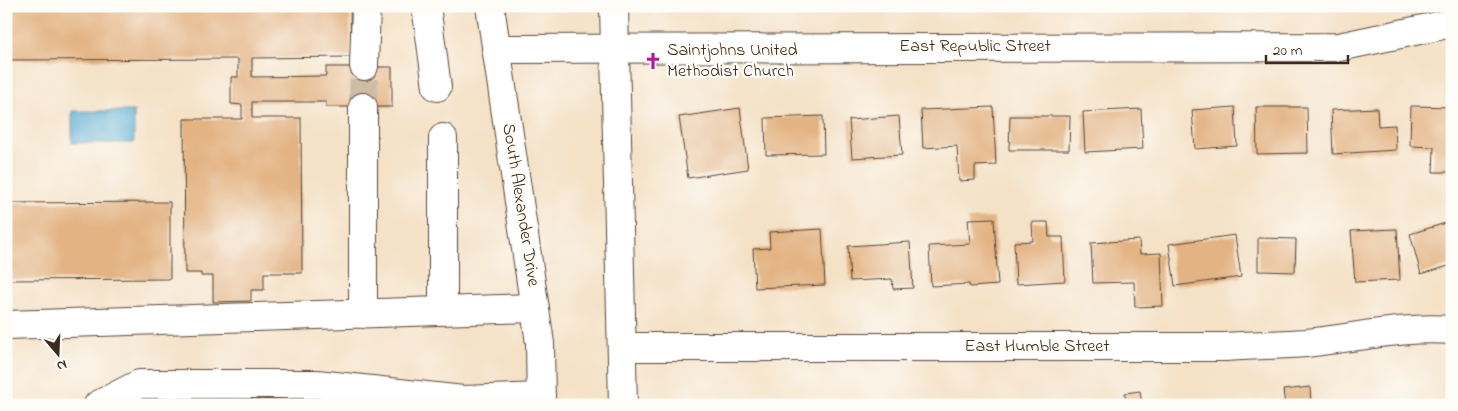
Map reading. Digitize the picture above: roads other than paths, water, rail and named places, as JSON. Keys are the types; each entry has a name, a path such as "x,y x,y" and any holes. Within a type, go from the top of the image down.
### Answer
{"street":[{"path":"364,66 366,6"},
{"path":"426,6 437,86"},
{"name":"South Alexander Drive","path":"490,6 540,343 541,401"},
{"path":"614,6 613,48 623,405"},
{"name":"East Republic Street","path":"496,49 1340,47 1452,22"},
{"path":"363,107 363,314"},
{"path":"443,138 443,311"},
{"path":"6,325 535,308"},
{"name":"East Humble Street","path":"622,347 1225,347 1305,343 1388,332 1452,330"},
{"path":"98,405 139,384 317,384 463,402 541,401"}],"water":[{"path":"72,111 134,111 134,143 72,143"}],"tunnel":[{"path":"363,107 364,66"}],"place":[{"name":"Saintjohns United Methodist Church","path":"653,61"}]}
